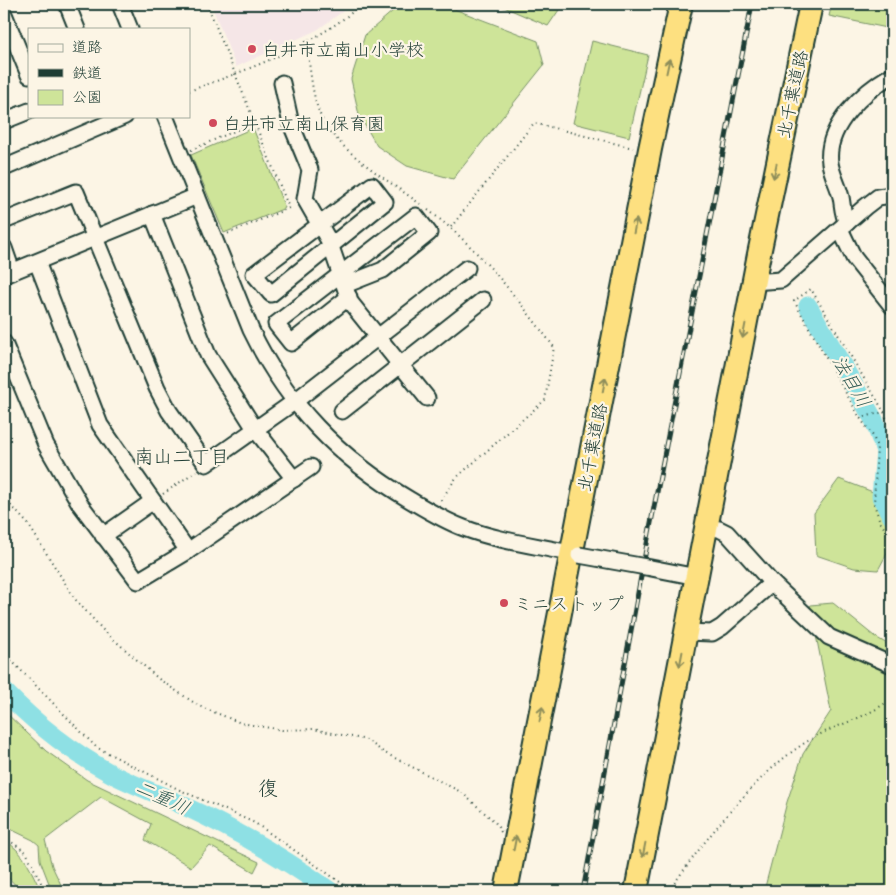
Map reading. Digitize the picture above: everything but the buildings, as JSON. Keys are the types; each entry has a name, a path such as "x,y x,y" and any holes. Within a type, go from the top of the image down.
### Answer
{"highway":[{"name":"北千葉道路","path":"506,891 575,554 648,158 681,4"},
{"name":"北千葉道路","path":"636,891 686,632 692,576 706,527 753,282 811,4"}],"street":[{"path":"67,4 77,28"},
{"path":"120,4 130,28"},
{"path":"4,14 28,73"},
{"path":"892,75 878,83 847,114 834,139 830,162 841,197 844,226 854,258 892,306"},
{"path":"282,83 291,124 310,170 305,199 321,225 345,285 378,338 427,398"},
{"path":"4,121 28,111"},
{"path":"4,168 120,118"},
{"path":"166,118 267,364 294,402 357,466 433,514 464,528 504,540 692,576"},
{"path":"372,185 384,202 331,247 270,294 254,274 372,185"},
{"path":"4,221 76,192 157,388 169,411 206,464 294,402 467,268"},
{"path":"753,282 781,280 878,197 892,195"},
{"path":"4,248 8,273 197,196"},
{"path":"152,214 208,355 255,429 294,479"},
{"path":"416,216 429,233 383,270 345,285 416,216"},
{"path":"37,262 100,425 188,551"},
{"path":"342,411 483,300"},
{"path":"4,344 46,445 80,504 138,581 188,551 311,467"},
{"path":"103,536 153,501"},
{"path":"706,527 719,529 727,533 772,583 829,637 892,665"},
{"path":"686,632 712,633 722,627 772,583"}],"path":[{"path":"207,4 289,208 214,239"},
{"path":"190,91 254,68 336,24 362,4"},
{"path":"306,41 319,112 328,130 353,153 421,204"},
{"path":"181,155 255,122"},
{"path":"451,227 534,123 637,150"},
{"path":"428,210 451,227 494,270 554,347 546,400 456,478 433,514"},
{"path":"892,437 884,412 811,289 794,301 860,418 874,436 877,446 874,504 880,522 892,540"},
{"path":"860,418 892,410"},
{"path":"153,501 206,464"},
{"path":"4,498 28,524 75,599 104,630 160,680 199,706 241,723 282,730 313,729 367,740 383,752 461,792 495,822 502,836"},
{"path":"4,653 96,747 180,790 255,823 352,891"},
{"path":"669,891 702,847 779,762 807,741 880,708 892,698"},
{"path":"4,836 26,852 45,891"}],"shaded area":[{"name":"白井市立南山小学校","path":"211,4 353,4 317,30 236,67"}],"green space":[{"path":"401,4 441,4 538,41 544,65 453,179 407,166 377,146 359,115 351,79 365,35"},
{"path":"497,4 563,4 548,26"},
{"path":"832,4 892,4 892,29 829,16"},
{"path":"592,41 648,55 629,137 573,123"},
{"path":"253,128 285,208 224,233 191,155"},
{"path":"839,479 873,492 892,531 892,544 878,570 854,568 816,555 814,513"},
{"path":"833,603 874,636 892,647 892,891 764,891 787,802 803,754 831,711 810,605"},
{"path":"4,711 46,751 87,780 259,862 254,872 210,846 191,867 145,840 151,824 101,797 45,840 52,866 64,891 52,891 40,860 39,845 33,840 4,826"},
{"path":"4,840 22,856 41,891 21,891 4,873"}],"waterway":[{"name":"法目川","path":"808,306 874,420 885,451 881,497 892,517"},
{"name":"二重川","path":"4,691 55,737 82,756 121,778 240,834 295,867 330,891"}],"railway":[{"path":"583,891 649,533 752,4"}],"place":[{"name":"白井市立南山小学校","path":"252,49"},
{"name":"白井市立南山保育園","path":"213,123"},
{"name":"ミニストップ","path":"504,603"}],"district":[{"name":"南山二丁目","path":"182,456"},
{"name":"復","path":"268,787"}]}
